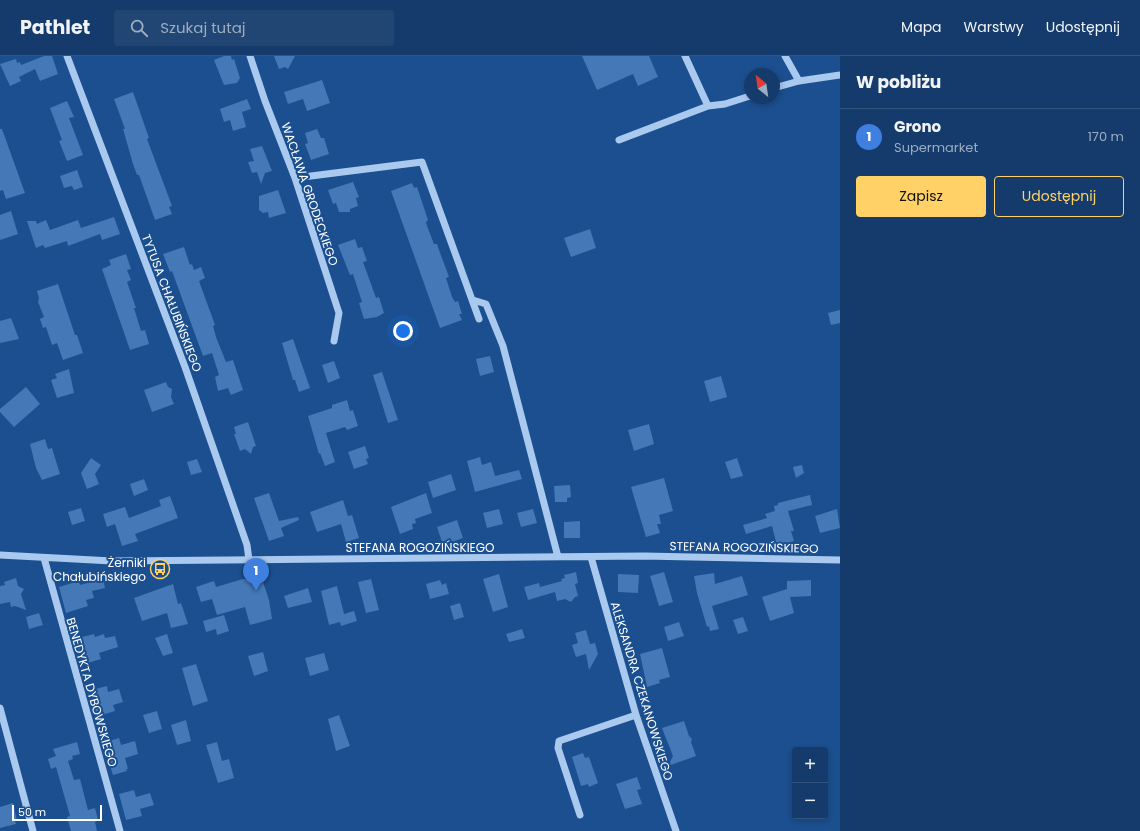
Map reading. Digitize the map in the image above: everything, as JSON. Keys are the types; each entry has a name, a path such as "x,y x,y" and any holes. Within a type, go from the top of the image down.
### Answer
{"street":[{"name":"TYTUSA CHAŁUBIŃSKIEGO","path":"67,56 185,367 247,545 249,560"},
{"name":"WACŁAWA GRODECKIEGO","path":"250,56 265,101 295,178 339,313 334,341"},
{"path":"685,56 708,106"},
{"path":"785,56 799,81"},
{"path":"780,86 799,81 840,75"},
{"path":"619,140 708,106 725,104 744,98"},
{"path":"295,178 422,162 479,319"},
{"path":"473,300 486,304 503,346 558,557"},
{"name":"STEFANA ROGOZIŃSKIEGO","path":"0,555 112,561 644,556 840,560"},
{"name":"ALEKSANDRA CZEKANOWSKIEGO","path":"591,557 636,715 676,831"},
{"name":"BENEDYKTA DYBOWSKIEGO","path":"44,558 120,831"},
{"path":"0,708 33,831"},
{"path":"580,815 558,748 559,741 636,715"}],"building":[{"path":"44,56 52,56 58,74 40,81 35,69 19,77 21,81 10,86 0,64 16,59 17,63 20,62 21,65"},
{"path":"224,56 231,56 232,60 234,59 240,78 237,83 224,85 214,60"},
{"path":"274,56 295,56 288,69 285,67 279,69"},
{"path":"582,56 649,56 658,77 638,86 633,74 597,90"},
{"path":"322,80 330,103 307,111 303,99 288,104 284,92"},
{"path":"133,92 149,138 147,139 172,206 169,207 172,214 155,220 139,175 137,175 133,164 123,129 125,129 114,99"},
{"path":"247,99 251,109 242,112 246,127 233,131 230,120 224,122 220,109"},
{"path":"67,101 74,117 69,118 83,155 67,161 59,141 62,140 50,108"},
{"path":"0,129 2,129 25,193 6,199 3,190 0,191"},
{"path":"317,129 321,138 324,138 329,154 311,160 305,144 308,143 305,133"},
{"path":"262,146 272,171 265,173 261,184 257,172 252,173 248,162 254,161 250,149"},
{"path":"77,170 83,187 74,190 72,186 64,188 60,176"},
{"path":"353,182 359,197 356,198 358,206 350,209 350,212 339,212 336,203 333,204 328,190"},
{"path":"412,183 414,188 417,187 428,220 426,222 427,226 434,244 437,244 449,277 446,278 452,297 455,302 458,301 462,314 459,314 462,320 440,328 391,191"},
{"path":"278,190 286,213 269,218 268,212 263,213 259,210 259,196"},
{"path":"11,211 18,234 0,240 0,215"},
{"path":"114,217 120,234 102,240 100,234 68,246 67,241 45,248 43,245 36,248 27,221 36,221 37,224 46,220 50,230 78,220 81,228"},
{"path":"590,229 596,248 571,257 564,238"},
{"path":"355,239 358,248 362,247 367,261 363,262 376,298 379,297 384,313 377,317 364,319 359,303 362,302 353,274 350,275 338,245"},
{"path":"184,247 190,265 192,264 194,270 201,267 205,278 199,281 215,325 213,326 216,337 226,362 233,360 243,390 231,395 228,388 218,391 215,377 219,375 212,353 203,356 172,271 170,272 163,254"},
{"path":"126,254 131,269 127,270 131,280 127,282 136,308 134,308 141,331 145,330 149,344 130,350 102,269 111,265 109,260"},
{"path":"58,284 75,335 77,335 83,353 63,360 57,343 52,345 46,327 43,328 40,319 44,317 38,302 39,298 37,291"},
{"path":"840,310 840,323 831,325 828,313"},
{"path":"11,318 19,339 0,343 0,321"},
{"path":"293,339 310,388 299,392 295,380 293,380 282,343"},
{"path":"490,356 494,372 480,376 476,359"},
{"path":"334,361 340,378 328,383 322,365"},
{"path":"69,369 74,393 57,398 51,380 57,378 55,374"},
{"path":"382,372 398,420 388,423 373,375"},
{"path":"721,376 727,397 710,402 704,381"},
{"path":"166,382 168,387 172,389 171,397 174,404 152,412 144,390"},
{"path":"26,387 40,404 14,427 0,412 0,409"},
{"path":"347,400 350,411 353,410 358,426 347,430 345,427 326,433 335,462 325,466 320,453 319,454 308,416 332,408 332,405"},
{"path":"248,422 256,446 253,447 251,454 245,449 240,451 234,434 236,434 234,427"},
{"path":"649,424 654,444 634,451 628,430"},
{"path":"45,439 48,449 52,448 60,474 42,480 36,468 30,444"},
{"path":"365,446 369,458 366,459 368,464 354,469 348,452"},
{"path":"480,457 482,465 491,462 495,476 519,470 522,479 475,492 467,461"},
{"path":"91,458 101,465 95,474 99,484 87,489 81,473"},
{"path":"737,458 743,476 731,479 725,462"},
{"path":"197,459 202,472 191,475 187,462"},
{"path":"802,465 804,473 796,478 793,467"},
{"path":"451,474 456,490 433,498 428,482"},
{"path":"664,478 673,511 659,515 661,524 657,524 660,533 646,537 631,487"},
{"path":"144,479 148,490 134,496 130,484"},
{"path":"570,485 571,497 567,498 567,502 555,502 554,486"},
{"path":"269,493 279,521 298,517 299,520 281,528 284,536 269,541 254,498"},
{"path":"426,493 432,513 415,519 416,523 412,524 413,529 400,534 391,507"},
{"path":"810,495 812,505 788,511 794,531 791,531 794,541 777,546 772,526 746,534 743,525 767,518 765,514 775,511 774,506 778,505 778,503"},
{"path":"170,496 178,518 135,534 138,541 122,546 115,524 107,527 103,514 125,507 129,518 161,506 159,500"},
{"path":"343,500 348,516 352,515 359,538 346,542 341,524 317,532 310,512"},
{"path":"81,508 85,521 72,525 68,512"},
{"path":"499,509 503,524 487,528 483,513"},
{"path":"533,509 537,523 521,527 517,513"},
{"path":"837,509 840,528 820,533 815,516"},
{"path":"457,520 463,538 443,545 437,527"},
{"path":"580,521 580,538 564,538 564,522"},
{"path":"576,572 578,583 575,584 578,596 571,602 565,599 557,601 555,592 528,600 524,587 539,583 540,587 562,581 561,579 565,578 564,575"},
{"path":"664,572 673,602 659,606 650,576"},
{"path":"714,573 715,584 742,576 748,595 712,606 719,629 710,631 709,626 707,627 697,593 694,576"},
{"path":"499,574 508,607 493,612 483,579"},
{"path":"618,574 639,575 638,593 618,592"},
{"path":"16,578 18,586 24,589 21,594 26,610 15,606 11,607 10,602 0,604 0,586 5,585 4,582"},
{"path":"103,579 105,588 92,591 94,598 86,600 88,606 66,613 59,587 79,581 80,585"},
{"path":"243,579 262,579 269,600 272,619 250,625 245,607 217,615 212,599 201,602 196,587 214,581 216,587"},
{"path":"371,579 379,610 366,613 358,582"},
{"path":"440,580 442,585 446,583 449,594 430,599 426,584"},
{"path":"811,580 811,596 790,597 794,613 770,621 762,597 787,589 787,581"},
{"path":"173,584 178,604 181,603 188,624 171,628 167,613 142,621 134,598"},
{"path":"337,586 344,614 354,611 357,621 341,626 340,622 329,625 321,591"},
{"path":"308,588 312,602 288,608 284,596"},
{"path":"460,603 464,617 454,620 450,606"},
{"path":"39,613 43,625 29,629 26,617"},
{"path":"224,615 229,631 217,635 216,629 206,632 203,621"},
{"path":"743,617 748,631 738,634 733,620"},
{"path":"679,622 684,636 668,641 664,627"},
{"path":"522,629 525,638 509,642 506,634"},
{"path":"586,630 590,644 595,643 598,654 589,670 586,654 576,657 572,645 578,643 575,633"},
{"path":"94,634 95,637 104,634 105,638 115,636 118,647 99,653 101,659 81,665 74,639"},
{"path":"167,634 173,653 163,656 155,638"},
{"path":"662,648 670,677 659,680 660,683 647,687 640,654"},
{"path":"263,652 268,671 254,676 248,656"},
{"path":"324,653 329,670 310,676 305,658"},
{"path":"196,664 208,701 193,706 182,668"},
{"path":"107,686 108,692 119,689 123,702 113,705 115,711 95,717 88,691"},
{"path":"157,711 162,729 149,733 143,715"},
{"path":"339,715 350,746 336,751 328,719"},
{"path":"186,720 191,741 177,745 171,725"},
{"path":"684,721 689,736 692,739 691,742 696,756 668,766 673,756 662,728"},
{"path":"119,738 121,745 135,741 138,754 125,758 128,769 126,769 127,771 113,775 103,743"},
{"path":"77,742 80,754 72,756 73,759 68,761 74,780 80,779 88,810 95,808 98,820 95,822 97,831 71,831 67,817 70,816 56,767 51,769 48,759 56,756 53,749"},
{"path":"217,742 222,761 229,759 234,778 218,783 206,745"},
{"path":"583,753 585,758 589,757 598,783 589,787 588,784 581,786 572,757"},
{"path":"637,777 641,789 637,790 642,804 625,809 616,784"},
{"path":"134,790 136,797 150,793 154,805 140,809 142,816 126,820 119,794"},
{"path":"13,803 17,821 15,821 16,824 0,828 0,807"}],"place":[{"name":"Żerniki Chałubińskiego","path":"160,569"},
{"name":"Grono","path":"256,591"}]}
